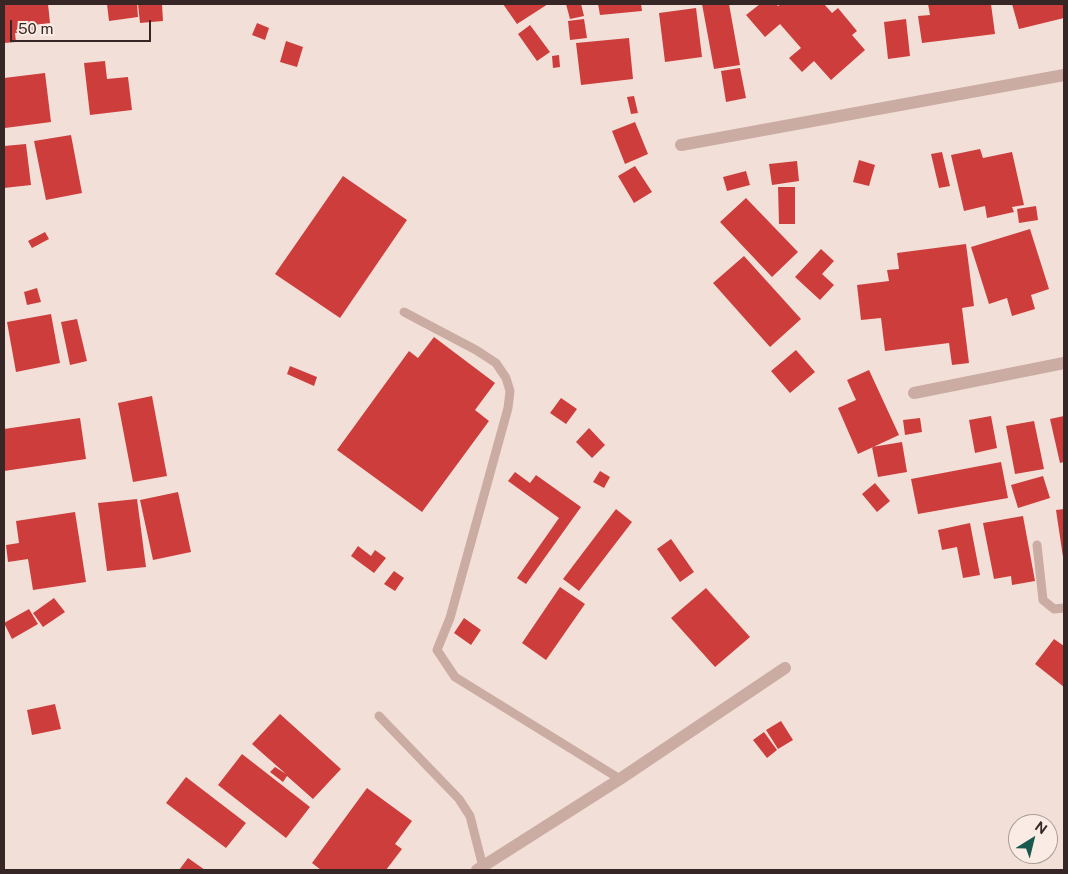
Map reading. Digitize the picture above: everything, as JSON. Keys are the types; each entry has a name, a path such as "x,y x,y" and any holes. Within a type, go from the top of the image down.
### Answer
{"street":[{"path":"681,145 1064,74"},
{"path":"914,394 1064,362"},
{"path":"480,868 620,779 786,668"}],"lane":[{"path":"404,312 476,350 496,363 506,378 510,391 508,408 450,618 437,650 455,677 620,779"},
{"path":"1037,545 1043,600 1054,609 1064,608"},
{"path":"378,716 459,799 470,816 480,868"}],"building":[{"path":"4,4 48,4 50,23 34,25 35,32 15,33 16,42 4,43"},
{"path":"107,4 137,4 138,17 109,21"},
{"path":"138,4 162,4 163,21 140,23"},
{"path":"503,4 548,4 517,24"},
{"path":"566,4 581,4 584,16 570,19"},
{"path":"598,4 641,4 642,11 600,15"},
{"path":"702,4 729,4 740,65 714,69"},
{"path":"760,4 776,4 778,6 781,4 824,4 832,13 838,8 857,31 852,35 865,50 831,80 814,61 802,72 789,58 801,48 780,24 765,37 746,15"},
{"path":"928,4 991,4 995,34 922,43 918,16 930,15"},
{"path":"1012,4 1064,4 1064,18 1019,29"},
{"path":"696,8 702,57 665,62 659,13"},
{"path":"584,19 587,38 570,40 568,21"},
{"path":"906,19 910,56 888,59 884,22"},
{"path":"257,23 269,28 265,40 252,35"},
{"path":"530,25 550,52 537,61 518,34"},
{"path":"629,38 633,79 581,85 576,43"},
{"path":"286,41 303,47 297,67 280,62"},
{"path":"559,55 560,67 553,68 552,56"},
{"path":"105,61 107,79 128,77 132,110 90,115 84,63"},
{"path":"740,68 746,98 726,102 721,71"},
{"path":"45,73 51,122 5,128 4,78"},
{"path":"634,96 638,113 631,114 627,97"},
{"path":"635,122 648,154 625,164 612,131"},
{"path":"71,135 82,193 46,200 34,141"},
{"path":"26,144 31,185 4,188 4,146"},
{"path":"980,149 983,158 1012,152 1024,205 1012,207 1014,212 987,218 985,206 964,211 951,155"},
{"path":"942,152 950,186 939,188 931,154"},
{"path":"859,160 875,165 869,186 853,182"},
{"path":"797,161 799,181 772,185 769,164"},
{"path":"635,166 652,192 634,203 618,176"},
{"path":"746,171 750,185 727,191 723,177"},
{"path":"343,176 407,220 340,318 275,274"},
{"path":"778,187 795,187 795,224 779,224"},
{"path":"746,198 798,252 772,277 720,222"},
{"path":"1036,206 1038,220 1019,223 1017,209"},
{"path":"1030,229 1049,289 1031,295 1035,309 1012,316 1007,298 989,304 971,247"},
{"path":"45,232 49,239 32,248 28,241"},
{"path":"966,244 974,306 962,308 969,363 952,365 949,343 885,351 881,318 861,320 857,285 889,281 887,270 899,269 897,253"},
{"path":"821,249 834,261 822,274 834,285 820,300 795,277"},
{"path":"744,256 801,319 770,347 713,283"},
{"path":"37,288 41,302 27,305 24,292"},
{"path":"51,314 60,363 16,372 7,322"},
{"path":"77,319 87,361 70,365 61,322"},
{"path":"434,337 495,383 475,410 489,421 422,512 337,450 409,351 418,358"},
{"path":"796,350 815,372 790,393 771,371"},
{"path":"290,366 317,377 314,386 287,374"},
{"path":"869,370 899,435 858,454 838,408 856,400 847,380"},
{"path":"152,396 167,476 133,482 118,403"},
{"path":"561,398 577,409 566,424 550,413"},
{"path":"991,416 997,448 975,453 969,420"},
{"path":"1064,416 1064,462 1060,463 1050,419"},
{"path":"80,418 86,459 4,471 4,429"},
{"path":"920,418 922,432 905,435 903,420"},
{"path":"1034,421 1044,469 1015,474 1006,426"},
{"path":"589,428 605,445 592,458 576,442"},
{"path":"902,442 907,472 878,477 872,447"},
{"path":"1001,462 1008,498 918,514 911,479"},
{"path":"600,471 610,477 604,488 593,482"},
{"path":"515,472 530,483 536,475 581,507 526,584 517,578 559,518 508,481"},
{"path":"1043,476 1050,498 1018,508 1011,485"},
{"path":"875,483 890,501 877,512 862,494"},
{"path":"178,492 191,552 153,560 140,500"},
{"path":"137,499 146,567 107,571 98,503"},
{"path":"616,509 632,522 579,591 563,579"},
{"path":"1064,509 1064,556 1063,557 1056,510"},
{"path":"75,512 86,582 33,590 28,559 8,562 6,545 19,543 16,521"},
{"path":"1023,516 1035,581 1012,585 1011,576 994,579 983,523"},
{"path":"970,523 980,575 963,578 957,547 942,550 938,530"},
{"path":"671,539 694,572 680,582 657,549"},
{"path":"358,546 371,556 375,550 386,558 374,573 351,556"},
{"path":"394,571 404,578 395,591 384,584"},
{"path":"560,587 585,604 546,660 522,643"},
{"path":"706,588 750,637 715,667 671,618"},
{"path":"54,598 65,612 43,627 33,613"},
{"path":"29,609 38,624 12,639 4,623"},
{"path":"464,618 481,630 471,645 454,633"},
{"path":"1054,639 1064,646 1064,687 1035,664"},
{"path":"55,704 61,729 32,735 27,710"},
{"path":"280,714 341,769 313,799 287,776 283,782 270,772 275,767 286,774 252,744"},
{"path":"781,721 793,740 778,749 766,730"},
{"path":"764,732 777,750 767,758 753,740"},
{"path":"242,754 310,807 286,838 218,785"},
{"path":"186,777 246,823 226,848 166,803"},
{"path":"367,788 412,821 395,844 402,849 386,870 321,870 312,863"},
{"path":"188,858 205,870 179,870"}]}
